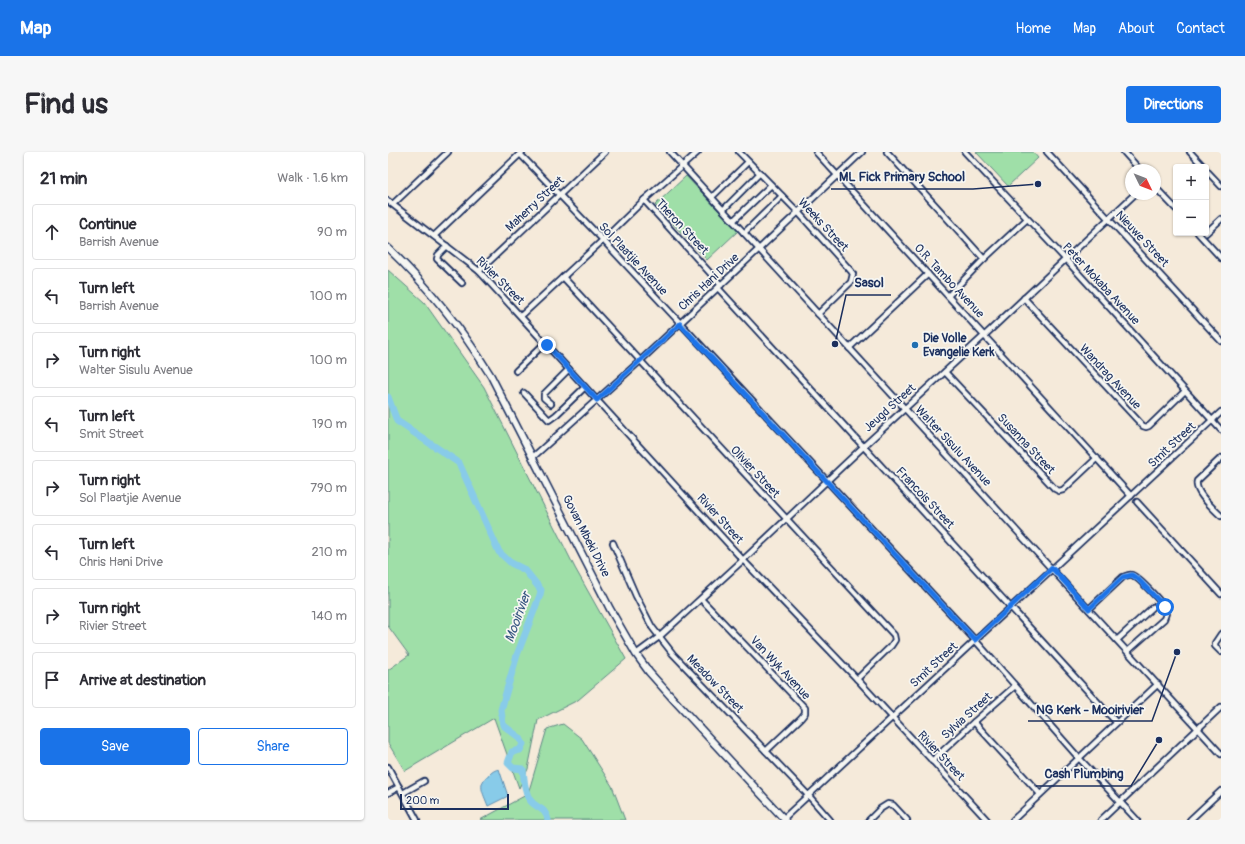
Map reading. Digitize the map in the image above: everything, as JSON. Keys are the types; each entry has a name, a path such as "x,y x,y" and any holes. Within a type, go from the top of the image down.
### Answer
{"main road":[{"name":"Govan Mbeki Drive","path":"388,248 420,279 462,331 491,376 610,609 636,654 674,700 784,819"}],"street":[{"path":"393,204 448,152"},
{"name":"Maherry Street","path":"479,271 605,152"},
{"name":"Walter Sisulu Avenue","path":"670,152 1221,754"},
{"path":"521,316 644,200 698,152"},
{"name":"Weeks Street","path":"739,152 798,212 853,274 851,282 818,314"},
{"name":"O.R. Tambo Avenue","path":"816,152 949,295 1131,496"},
{"name":"Chris Hani Drive","path":"533,458 680,324 862,152"},
{"path":"887,152 984,259"},
{"name":"Peter Mokaba Avenue","path":"965,152 1221,430"},
{"name":"Nieuwe Street","path":"1047,152 1221,341"},
{"path":"1124,152 1135,164"},
{"path":"1190,152 1201,164"},
{"path":"434,236 521,153"},
{"name":"Sol Plaatjie Avenue","path":"521,153 975,640 1078,757 1137,820"},
{"path":"712,197 748,162"},
{"path":"723,210 760,173"},
{"path":"1209,173 1221,186"},
{"path":"733,221 771,185"},
{"path":"1161,194 1173,207"},
{"path":"744,233 782,196"},
{"name":"Rivier Street","path":"388,200 479,271 744,560 857,679 987,820"},
{"name":"Theron Street","path":"644,200 720,286"},
{"name":"Jeugd Street","path":"636,654 659,637 744,560 864,446 1129,200"},
{"path":"949,295 984,259 1027,219"},
{"path":"1209,230 1221,219"},
{"path":"1201,236 1221,258"},
{"path":"447,246 438,255 437,259 462,283"},
{"path":"849,348 928,274"},
{"name":"Olivier Street","path":"562,277 895,637 894,643 857,679"},
{"name":"Francois Street","path":"720,286 1116,722"},
{"name":"Wandrag Avenue","path":"1024,298 1143,426 1149,426 1185,391"},
{"path":"516,371 545,343"},
{"path":"551,404 544,398 544,394 569,369"},
{"name":"Susanna Street","path":"945,372 1055,490 1063,490 1097,458"},
{"path":"524,393 549,420 585,386"},
{"name":"Smit Street","path":"784,819 1221,412"},
{"path":"1221,458 1197,481 1196,485 1200,493 1221,516"},
{"path":"1137,502 1221,594"},
{"name":"Meadow Street","path":"613,543 636,596 652,627 659,637 673,654 830,820"},
{"path":"1089,609 1127,575 1132,575 1138,579 1162,604 1166,611 1164,619 1128,652"},
{"name":"Van Wyk Avenue","path":"701,598 805,708 805,713 802,718 766,751"},
{"path":"1117,640 1153,607"},
{"path":"1220,652 1214,643 1221,634"},
{"path":"1013,820 1078,757 1158,684"},
{"name":"Sylvia Street","path":"932,761 1015,686"},
{"path":"1101,820 1221,707"},
{"path":"974,722 1040,794"},
{"path":"388,767 417,820"},
{"path":"403,793 424,781"},
{"path":"388,793 399,787"},
{"path":"1190,820 1221,791"},
{"path":"869,820 880,809 888,804 893,805 907,820"}],"green space":[{"path":"976,152 1033,152 1038,158 1008,186"},
{"path":"686,176 738,231 707,260 655,205"},
{"path":"388,270 424,302 484,387 575,568 626,659 578,700 538,720 528,769 519,788 494,718 405,771 388,743 388,670 409,655 388,626"},
{"path":"563,724 582,739 612,786 625,820 480,820 528,794 547,729"}],"water":[{"path":"499,769 508,796 488,806 482,788 483,781 493,771"}],"waterway":[{"name":"Mooirivier","path":"388,397 397,421 459,463 499,552 511,563 525,570 541,590 517,655 501,710 503,725 520,738 523,744 520,750 512,752 508,763 513,768 523,769 528,796 532,803 545,812 548,820"}],"place":[{"name":"ML Fick Primary School","path":"1038,184"},
{"name":"Sasol","path":"835,344"},
{"name":"Die Volle Evangelie Kerk","path":"915,345"},
{"name":"NG Kerk - Mooirivier","path":"1177,652"},
{"name":"Cash Plumbing","path":"1159,740"}],"route":[{"path":"547,345 597,400 680,324 975,640 1052,568 1089,609 1127,575 1135,576 1165,607"}]}
